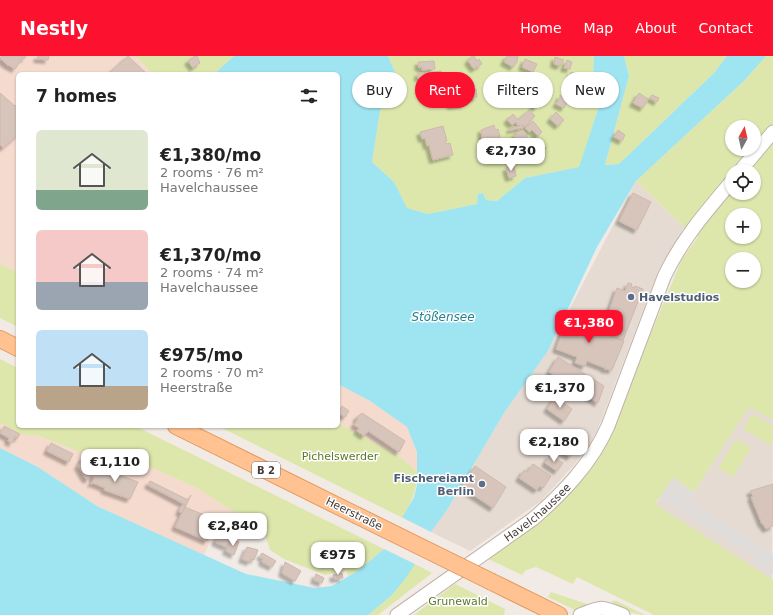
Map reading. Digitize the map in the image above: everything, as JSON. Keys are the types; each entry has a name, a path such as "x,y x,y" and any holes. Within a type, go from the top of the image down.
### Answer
{"main road":[{"path":"0,339 16,347"},
{"name":"Heerstraße","path":"180,428 558,615"}],"street":[{"path":"746,164 773,132"},
{"name":"Havelchaussee","path":"397,615 533,519 566,489 586,466 599,445 608,426 674,254 687,235 725,189"},
{"name":"Heerstraße","path":"531,601 544,615"},
{"path":"580,615 598,608 604,608 623,615"}],"shaded area":[{"path":"0,56 135,56 151,72 16,72 16,271 0,264"},
{"path":"636,181 684,227 658,271 594,439 574,465 541,501 470,551 431,532 447,510 504,413 548,351"},
{"path":"340,385 370,401 407,427 417,452 418,472 399,456 340,424"},
{"path":"749,406 773,420 772,581 655,505 673,478 694,492"},
{"path":"0,423 21,434 39,436 116,466 118,462 152,468 195,487 236,513 219,533 213,535 204,555 97,506 38,467 0,448"},
{"path":"673,478 695,493 690,501 773,554 773,574 753,562 755,558 659,498"}],"green space":[{"path":"135,56 234,56 216,72 151,72"},
{"path":"388,56 594,56 593,72 561,72 561,108 598,108 580,167 525,178 497,201 486,200 483,193 478,194 478,204 428,214 407,208 394,182 372,162 380,111 382,108 407,108 407,72 395,72"},
{"path":"624,56 727,56 714,73 619,164 605,165 629,76"},
{"path":"766,56 773,56 773,420 749,407 694,492 673,478 655,504 773,580 773,615 654,615 577,577 573,584 536,567 526,570 522,575 486,558 536,523 615,419 682,259 698,237 684,227 636,181 745,80"},
{"path":"0,264 16,271 16,326 0,318"},
{"path":"0,359 16,367 16,428 139,428 384,549 359,570 348,576 347,571 325,575 284,559 270,550 265,535 234,538 236,513 195,487 152,468 118,462 116,466 39,436 21,434 0,423"},
{"path":"752,414 773,426 772,446 743,429"},
{"name":"Pichelswerder","path":"340,424 399,456 418,472 415,490 403,518 222,428 340,428"},
{"path":"736,439 751,448 733,477 718,468"},
{"path":"415,564 432,573 378,615 368,615 391,596"},
{"name":"Grunewald","path":"455,584 505,609 504,615 414,615"},
{"path":"551,592 590,605 575,610 548,597"},
{"path":"612,601 617,601 645,615 621,609 613,604"}],"water":[{"name":"Stößensee","path":"234,56 388,56 395,72 352,72 352,108 382,108 380,111 372,162 394,182 407,208 428,214 477,204 478,194 483,193 486,200 497,201 525,178 579,167 598,108 619,108 619,72 593,72 594,56 624,56 629,76 605,165 619,164 714,73 727,56 766,56 745,80 636,181 597,247 548,351 504,413 447,510 431,532 415,564 405,579 391,596 368,615 0,615 0,448 38,467 97,506 246,574 315,588 332,586 359,570 384,549 414,497 417,485 417,452 407,427 370,401 340,385 340,72 216,72"}],"pier":[{"path":"401,517 433,533 417,565 382,548"}],"building":[{"path":"2,56 26,56 24,59 22,58 15,69 6,64 0,58"},
{"path":"38,56 49,56 48,60 37,59"},
{"path":"128,56 145,72 110,72"},
{"path":"197,56 200,63 193,68 188,61"},
{"path":"472,56 474,56 477,61 479,59 482,64 474,69 468,61"},
{"path":"507,56 518,56 517,62 513,67 504,62"},
{"path":"555,57 564,60 560,66 554,64"},
{"path":"525,59 537,64 533,72 522,67"},
{"path":"567,60 572,62 570,69 564,68"},
{"path":"434,61 435,69 422,70 422,67 419,68 418,62"},
{"path":"475,89 477,97 475,98"},
{"path":"0,93 16,106 16,137 3,148 0,145"},
{"path":"639,93 648,99 643,108 633,103"},
{"path":"560,95 561,106 556,104 560,98"},
{"path":"652,95 659,98 657,102 650,98"},
{"path":"529,110 535,116 525,127 523,125 518,126 516,122 512,125 507,120 513,114 518,120"},
{"path":"556,112 564,120 558,126 550,119"},
{"path":"533,121 542,132 538,136 532,130 529,132 525,128"},
{"path":"494,125 495,130 498,129 500,137 497,138 499,145 483,146 481,130"},
{"path":"523,125 523,128 510,130 510,128"},
{"path":"443,126 447,141 445,141 446,144 450,143 453,155 433,160 429,145 427,146 425,138 422,139 420,132"},
{"path":"523,130 531,146 524,148 523,144 517,146 514,135"},
{"path":"618,130 625,135 622,141 614,137"},
{"path":"537,141 546,148 540,155 534,149 532,143"},
{"path":"514,166 516,176 509,178 506,168"},
{"path":"633,193 651,202 637,230 619,221"},
{"path":"628,283 632,284 631,286 635,288 635,286 643,289 623,340 608,335 612,324 609,323 613,312 609,311 617,288 625,291"},
{"path":"586,311 590,312 586,322 594,325 592,329 624,341 612,370 604,369 605,368 587,361 585,366 575,363 577,357 556,349 567,319 577,323 578,319 582,320"},
{"path":"558,357 604,386 598,403 549,372"},
{"path":"555,397 572,409 564,421 547,409"},
{"path":"342,406 349,411 345,417 340,414"},
{"path":"362,413 405,441 399,452 368,431 364,436 357,431 359,428 354,425 358,419 356,418"},
{"path":"4,426 20,434 17,439 15,436 12,443 8,441 9,438 0,433"},
{"path":"567,432 574,436 575,433 582,438 570,457 557,448"},
{"path":"51,443 73,454 69,462 47,451"},
{"path":"550,455 563,463 557,471 545,463"},
{"path":"83,457 97,464 88,480 85,478 78,466"},
{"path":"533,464 551,476 543,488 540,486 537,490 519,478 524,470 527,472"},
{"name":"Fischereiamt Berlin","path":"475,466 506,487 493,508 461,487"},
{"path":"105,468 113,472 111,477 114,478 116,474 138,482 130,499 104,490 105,488 93,483 91,484 94,478 92,477 97,470 103,472"},
{"path":"150,481 188,500 191,495 186,505 148,485"},
{"path":"773,484 773,526 766,529 762,524 750,491"},
{"path":"182,505 185,507 182,513 179,512"},
{"path":"185,507 204,515 203,518 215,523 207,541 175,527"},
{"path":"222,534 231,538 226,547 215,542 218,536 221,537"},
{"path":"231,539 239,542 234,555 226,551"},
{"path":"247,547 258,550 254,560 251,559 250,562 242,559"},
{"path":"262,553 276,561 272,567 262,562 263,558 260,556"},
{"path":"285,562 301,571 295,581 282,573"},
{"path":"342,573 343,578 334,579 333,575"},
{"path":"316,574 324,578 322,583 314,580"}],"place":[{"name":"Havelstudios","path":"631,297"},
{"name":"Fischereiamt Berlin","path":"482,484"}]}
